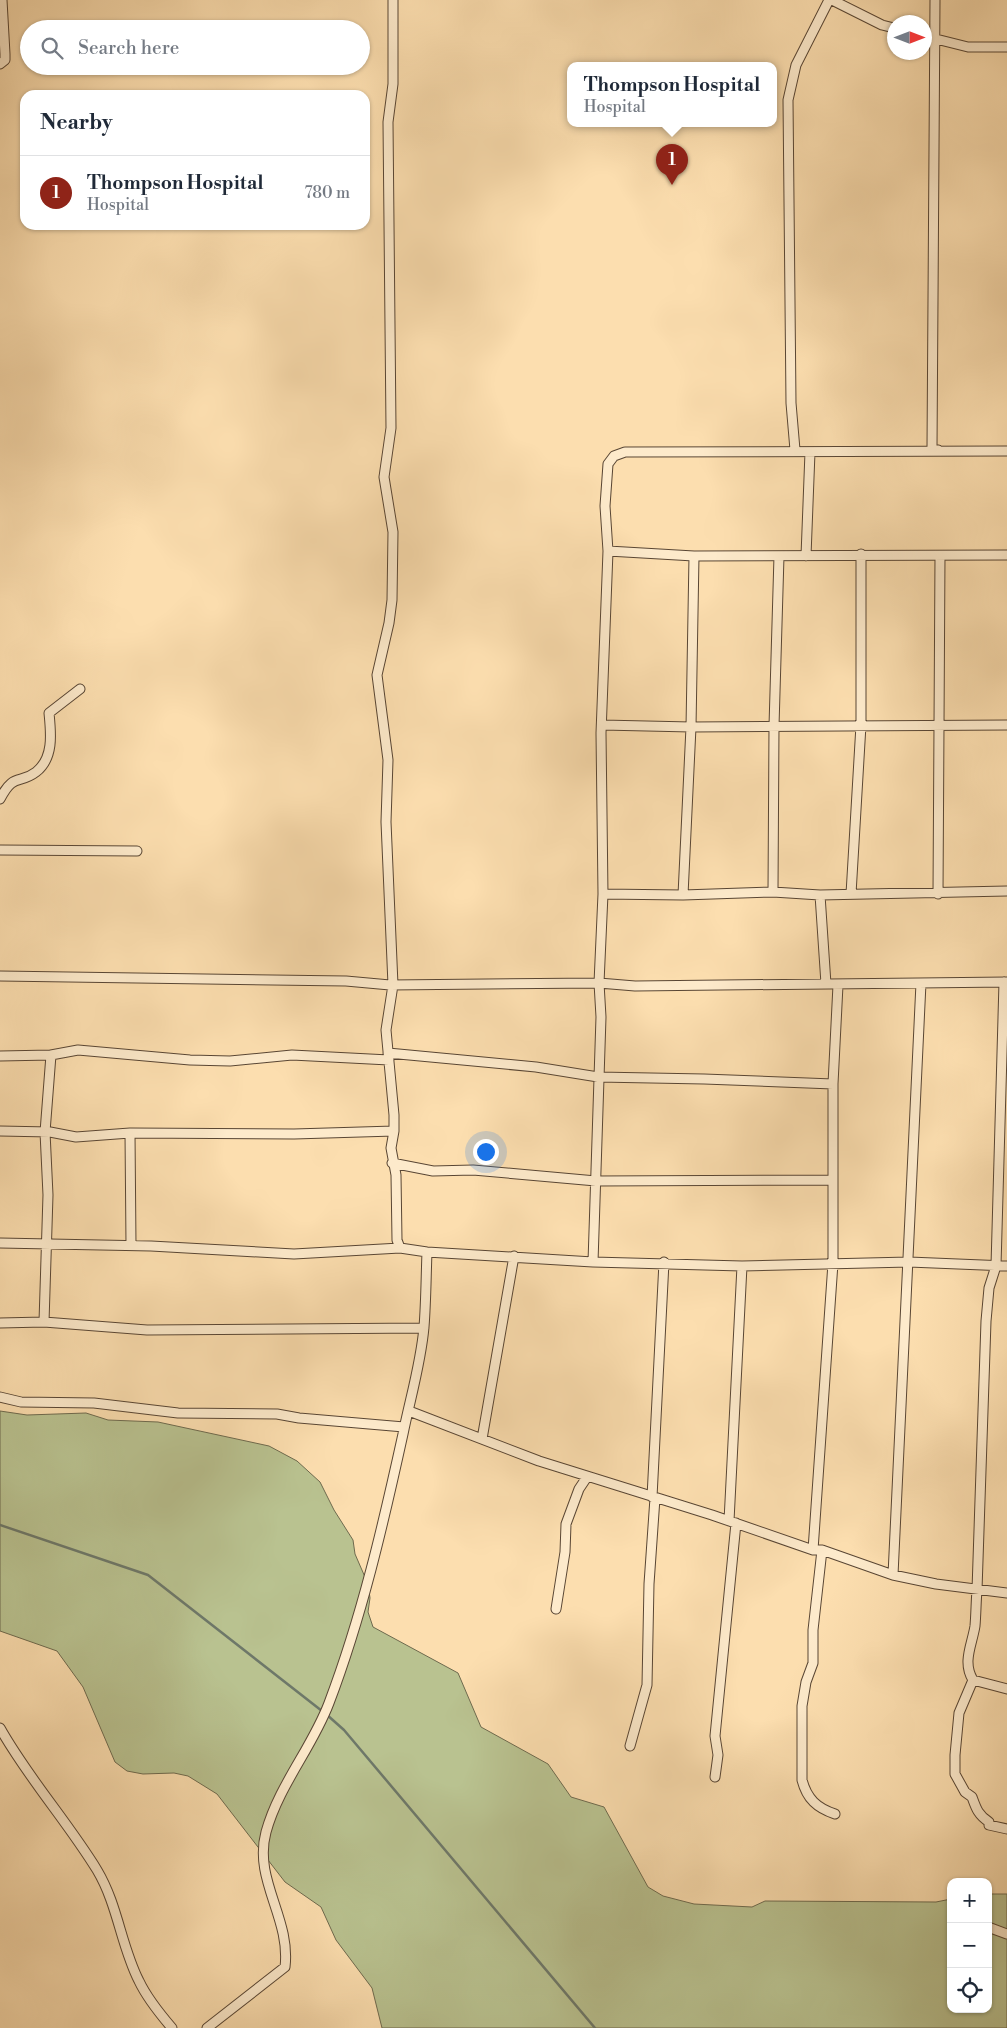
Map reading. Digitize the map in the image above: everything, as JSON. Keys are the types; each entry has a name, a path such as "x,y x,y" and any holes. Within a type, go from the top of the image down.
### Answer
{"street":[{"path":"0,64 4,60 5,54 2,0"},
{"path":"393,0 393,84 388,122 391,428 384,477 393,532 392,600 390,623 376,675 388,760 386,822 393,985 386,1030 394,1132 391,1148 392,1163 396,1174 397,1240 400,1248"},
{"path":"795,450 791,403 788,100 796,64 829,0"},
{"path":"832,0 887,26"},
{"path":"935,0 932,449 940,451"},
{"path":"932,38 968,47 1007,47"},
{"path":"593,1262 601,1017 599,983 603,894 602,725 608,551 606,506 608,464 614,456 625,452 795,450 810,452 1007,451"},
{"path":"806,556 810,452"},
{"path":"608,551 694,556 1007,555"},
{"path":"851,894 861,725 862,554"},
{"path":"684,895 691,727 694,556"},
{"path":"773,892 774,726 779,556"},
{"path":"938,894 940,556"},
{"path":"0,799 12,780 35,773 47,760 52,738 49,713 80,689"},
{"path":"602,725 691,727 861,725 939,728 1007,725"},
{"path":"0,850 138,851"},
{"path":"603,894 684,895 773,892 820,895 1007,892"},
{"path":"820,895 826,984"},
{"path":"0,976 346,981 393,985 599,983 635,986 1006,982 996,1266 989,1288 986,1320 977,1590 974,1627 967,1656 968,1672 973,1680 1007,1690"},
{"path":"893,1575 921,983"},
{"path":"835,1814 814,1805 805,1790 802,1780 802,1706 806,1682 813,1663 813,1630 833,1263 833,1084 838,985"},
{"path":"0,1056 51,1055 78,1050 220,1061 292,1055 388,1057 536,1067 598,1077 833,1084"},
{"path":"44,1322 47,1245 47,1155 45,1132 51,1055"},
{"path":"0,1131 45,1132 76,1136 130,1133 394,1132"},
{"path":"130,1133 131,1245"},
{"path":"392,1163 433,1171 473,1170 596,1182 832,1180"},
{"path":"0,1243 131,1245 294,1254 400,1248 427,1252 593,1262 664,1262 742,1266 909,1262 1007,1266"},
{"path":"207,2028 286,1967 286,1939 264,1872 266,1832 282,1790 328,1706 369,1582 409,1411 424,1328 427,1252"},
{"path":"482,1439 514,1256"},
{"path":"630,1746 647,1684 649,1584 664,1262"},
{"path":"715,1777 718,1755 715,1736 732,1522 742,1266"},
{"path":"0,1323 44,1322 147,1330 424,1328"},
{"path":"0,1397 20,1402 94,1403 178,1413 277,1414 299,1418 404,1427"},
{"path":"409,1411 587,1477 893,1575 977,1590 1007,1593"},
{"path":"556,1609 565,1552 566,1524 579,1489 587,1477"},
{"path":"973,1680 959,1714 955,1774 965,1792 972,1797 976,1810 989,1822 989,1825 1007,1829"},
{"path":"0,1728 17,1758 60,1815 98,1872 116,1911 126,1947 139,1982 172,2028"},
{"path":"992,1928 1007,1934"}],"green space":[{"path":"0,1411 27,1415 86,1413 108,1420 158,1422 269,1446 297,1461 320,1482 334,1510 353,1540 355,1554 368,1584 370,1598 368,1612 373,1627 458,1673 481,1727 548,1764 571,1797 604,1807 648,1887 663,1896 694,1904 752,1907 765,1901 936,1902 947,1900 947,2013 992,2013 992,1894 1007,1894 1007,2028 382,2028 372,1988 336,1940 321,1907 285,1882 217,1794 188,1776 174,1773 143,1774 127,1771 115,1762 83,1687 57,1651 0,1631"}],"waterway":[{"path":"0,1525 148,1575 322,1711"},
{"path":"326,1714 344,1730 595,2028"}],"place":[{"name":"Thompson Hospital","path":"672,185"}]}
